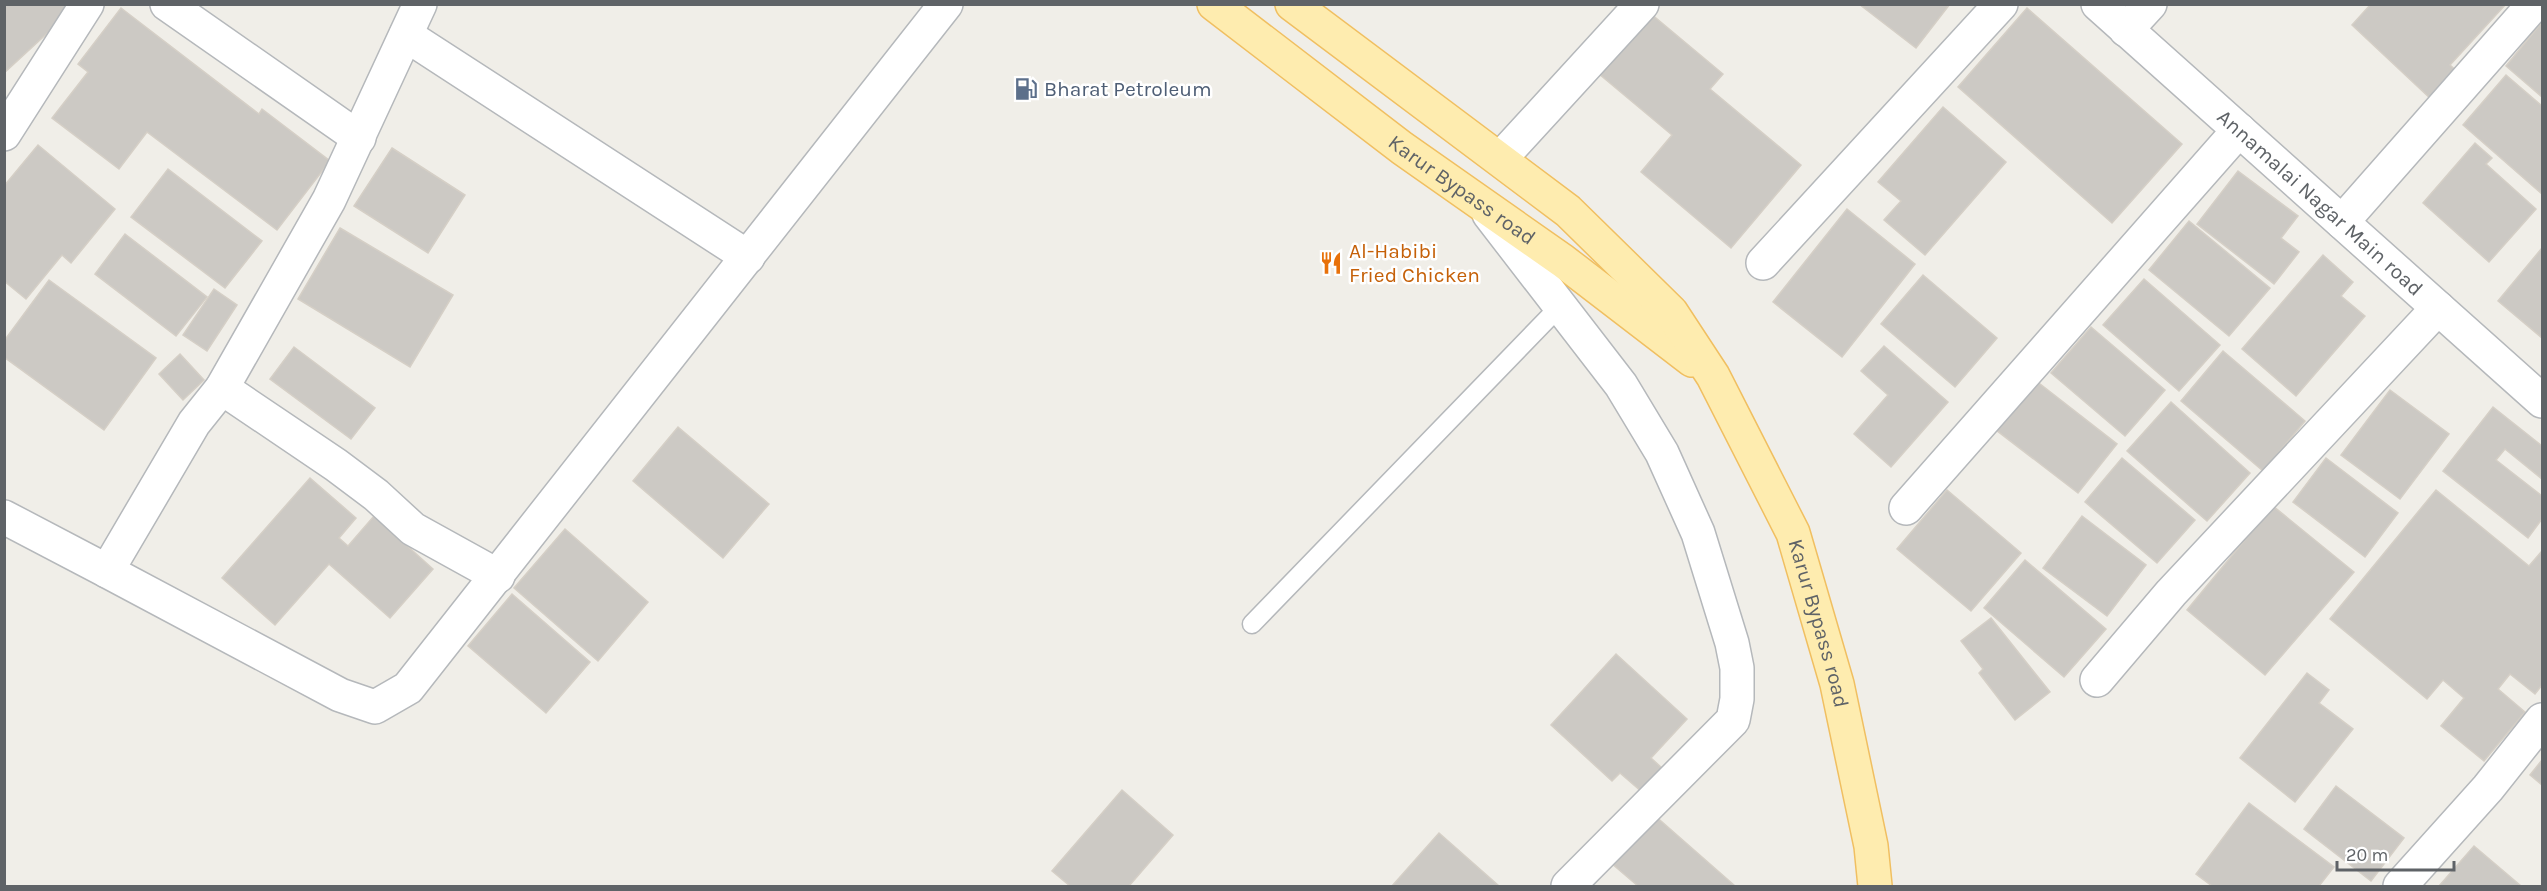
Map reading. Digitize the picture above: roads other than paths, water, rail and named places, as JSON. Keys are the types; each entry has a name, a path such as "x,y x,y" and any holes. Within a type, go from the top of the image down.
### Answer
{"main road":[{"name":"Karur Bypass road","path":"1214,4 1482,206 1563,261 1713,376"},
{"name":"Karur Bypass road","path":"1292,4 1568,211 1671,312 1713,376 1792,532 1837,684 1871,846 1875,886"}],"street":[{"path":"4,134 87,4"},
{"path":"167,4 359,138"},
{"path":"107,571 194,423 222,388 329,200 420,4"},
{"path":"4,517 340,695 375,707 408,688 946,4"},
{"path":"1500,159 1642,4"},
{"path":"1763,263 2001,4"},
{"name":"Annamalai Nagar Main road","path":"2098,4 2542,401"},
{"path":"2126,30 2150,4"},
{"path":"2342,222 2534,4"},
{"path":"406,35 748,257"},
{"path":"1906,507 2239,130"},
{"path":"1482,206 1621,386 1662,453 1698,533 1737,668 1737,699 1733,720 1568,886"},
{"path":"2097,680 2171,593 2438,308"},
{"path":"222,388 336,465 376,495 413,529 498,576"},
{"path":"2400,886 2488,788 2542,720"}],"lane":[{"path":"1252,624 1560,306"}],"place":[{"name":"Bharat Petroleum","path":"1026,89"},
{"name":"Al-Habibi Fried Chicken","path":"1331,263"}]}
